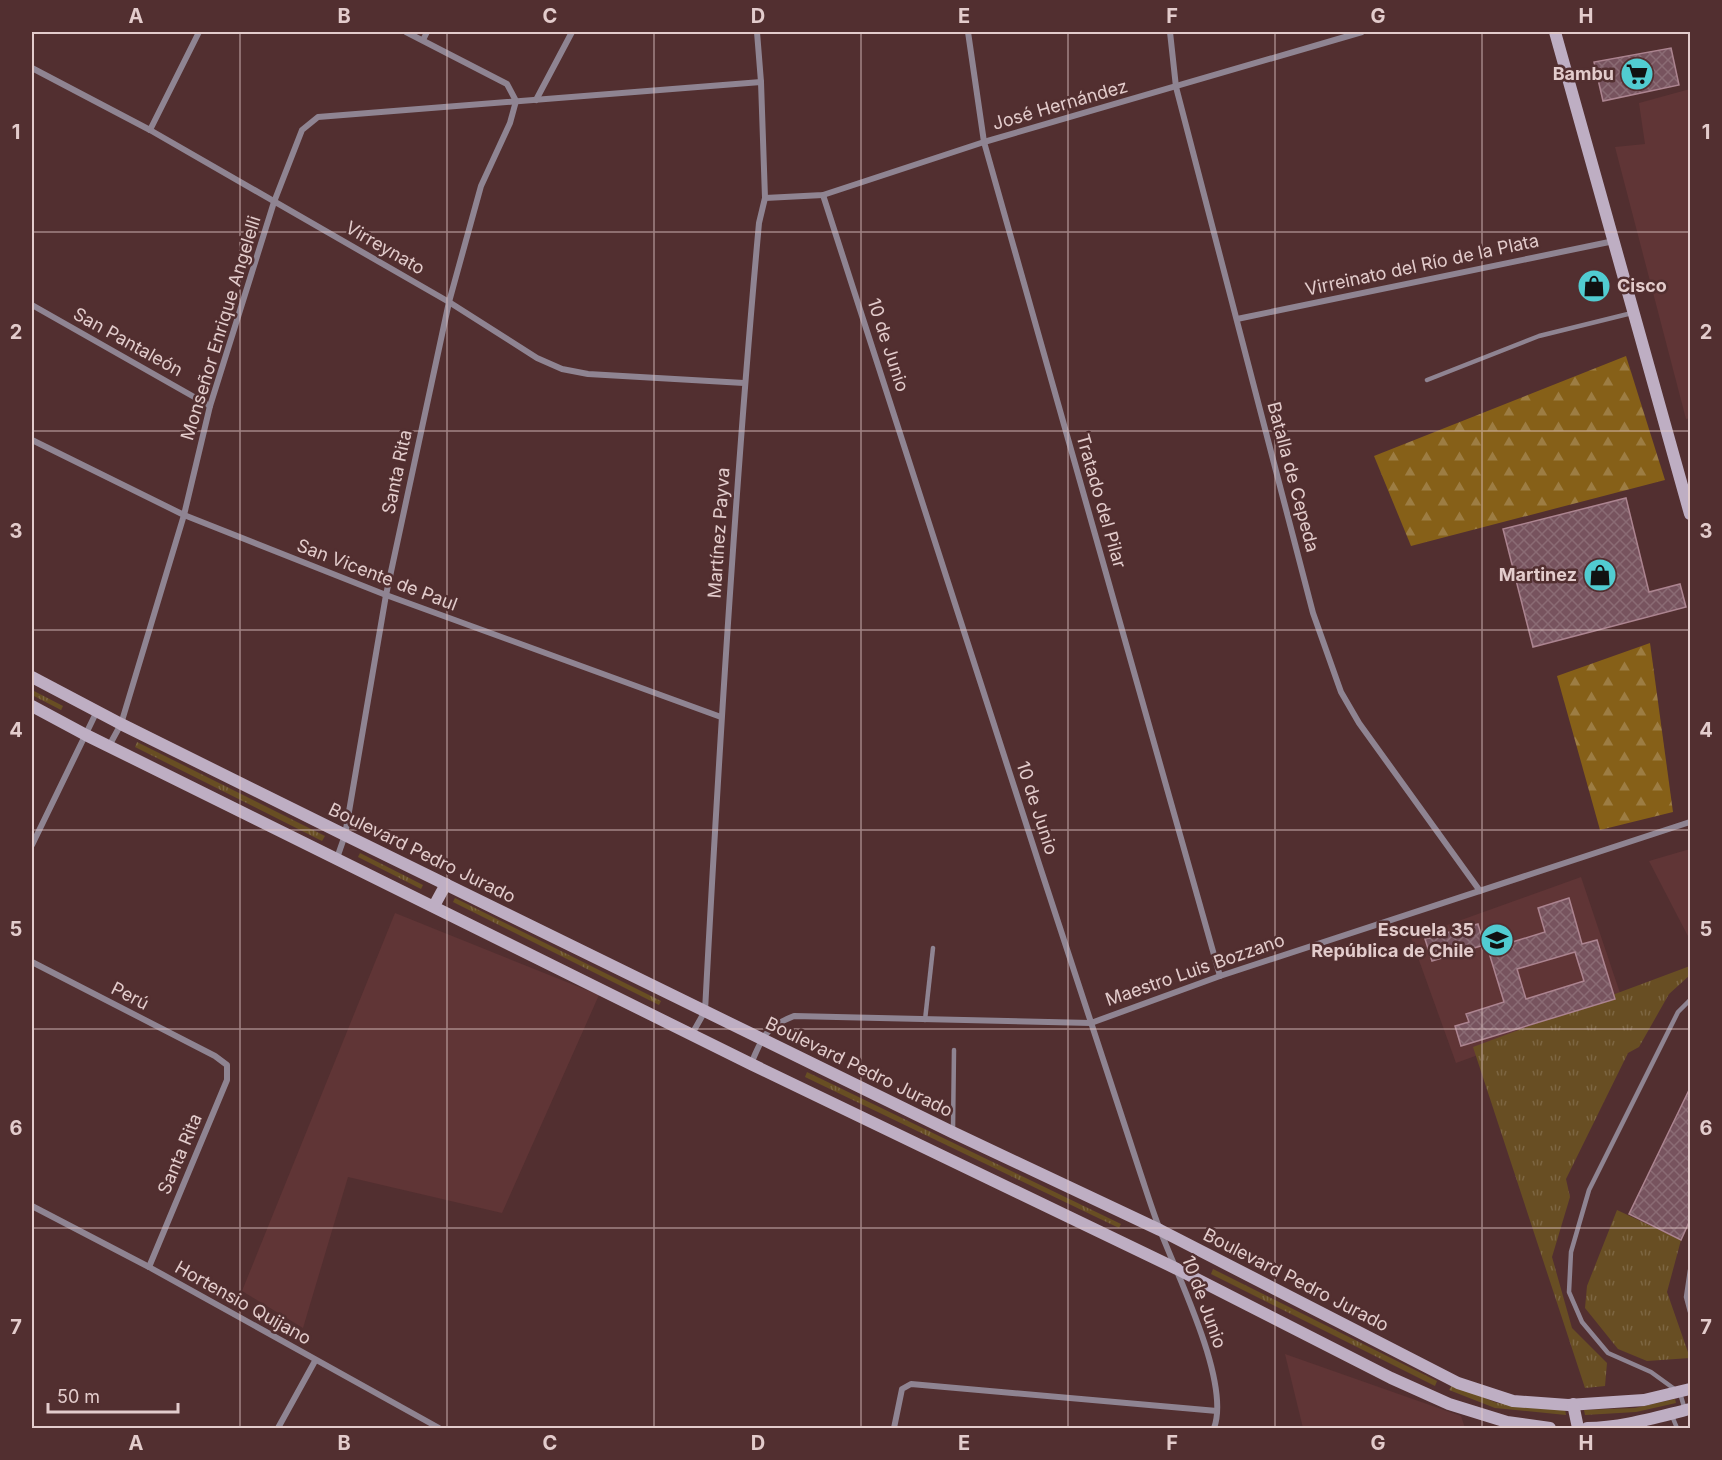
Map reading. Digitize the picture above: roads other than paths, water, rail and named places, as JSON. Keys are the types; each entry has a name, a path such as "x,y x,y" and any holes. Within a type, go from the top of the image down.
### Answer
{"main road":[{"path":"1555,32 1690,514"},
{"name":"Boulevard Pedro Jurado","path":"32,677 121,724 761,1039 1160,1230 1447,1378 1513,1401 1573,1404 1644,1400 1685,1391"},
{"path":"32,706 86,735 752,1064 1177,1269 1391,1378 1438,1399 1507,1422 1550,1428"},
{"path":"434,906 446,884"},
{"path":"1438,1399 1447,1378"},
{"path":"1573,1404 1578,1428"},
{"path":"1587,1428 1600,1428 1688,1410"}],"street":[{"path":"150,130 199,32"},
{"path":"406,32 507,84 516,101 761,82"},
{"path":"423,40 427,32"},
{"path":"536,100 572,32"},
{"name":"Martínez Payva","path":"692,1034 705,1011 721,717 744,383 759,223 765,198 757,32"},
{"name":"Tratado del Pilar","path":"968,32 984,142 1220,976"},
{"name":"Batalla de Cepeda","path":"1170,32 1176,87 1313,613 1341,692 1359,723 1480,891"},
{"name":"José Hernández","path":"765,198 823,195 984,142 1362,32"},
{"name":"Virreynato","path":"32,68 150,130 449,302 537,358 562,369 588,374 744,383"},
{"name":"Monseñor Enrique Angelelli","path":"109,746 121,724 184,515 210,406 274,202 302,130 318,117 516,101"},
{"name":"Santa Rita","path":"338,858 345,835 386,595 449,302 481,186 510,123 516,101"},
{"name":"10 de Junio","path":"823,195 1091,1023 1160,1230 1177,1269 1208,1358 1216,1393 1217,1411 1214,1428"},
{"name":"Virreinato del Río de la Plata","path":"1237,319 1614,241"},
{"name":"San Pantaleón","path":"32,305 210,406"},
{"name":"San Vicente de Paul","path":"32,440 184,515 386,595 721,717"},
{"path":"32,845 97,711"},
{"name":"Maestro Luis Bozzano","path":"761,1039 777,1023 794,1016 1091,1023 1220,976 1690,822"},
{"name":"Perú","path":"32,962 215,1056"},
{"path":"752,1064 761,1039"},
{"name":"Santa Rita","path":"149,1268 227,1080 227,1065 215,1056"},
{"name":"Hortensio Quijano","path":"32,1206 439,1428"},
{"path":"278,1428 315,1360"},
{"path":"894,1428 902,1389 911,1384 1217,1411"}],"lane":[{"path":"1427,380 1539,336 1634,312"},
{"path":"925,1020 933,948"},
{"path":"1688,1410 1685,1391 1651,1372 1608,1353 1582,1322 1569,1292 1571,1252 1589,1190 1678,1012 1690,1000"},
{"path":"952,1132 954,1050"},
{"path":"1690,1270 1688,1296 1690,1312"},
{"path":"1672,1413 1677,1428"}],"place":[{"name":"Bambu","path":"1637,74"},
{"name":"Cisco","path":"1594,286"},
{"name":"Martinez","path":"1600,575"},
{"name":"Escuela 35 República de Chile","path":"1497,940"}]}
